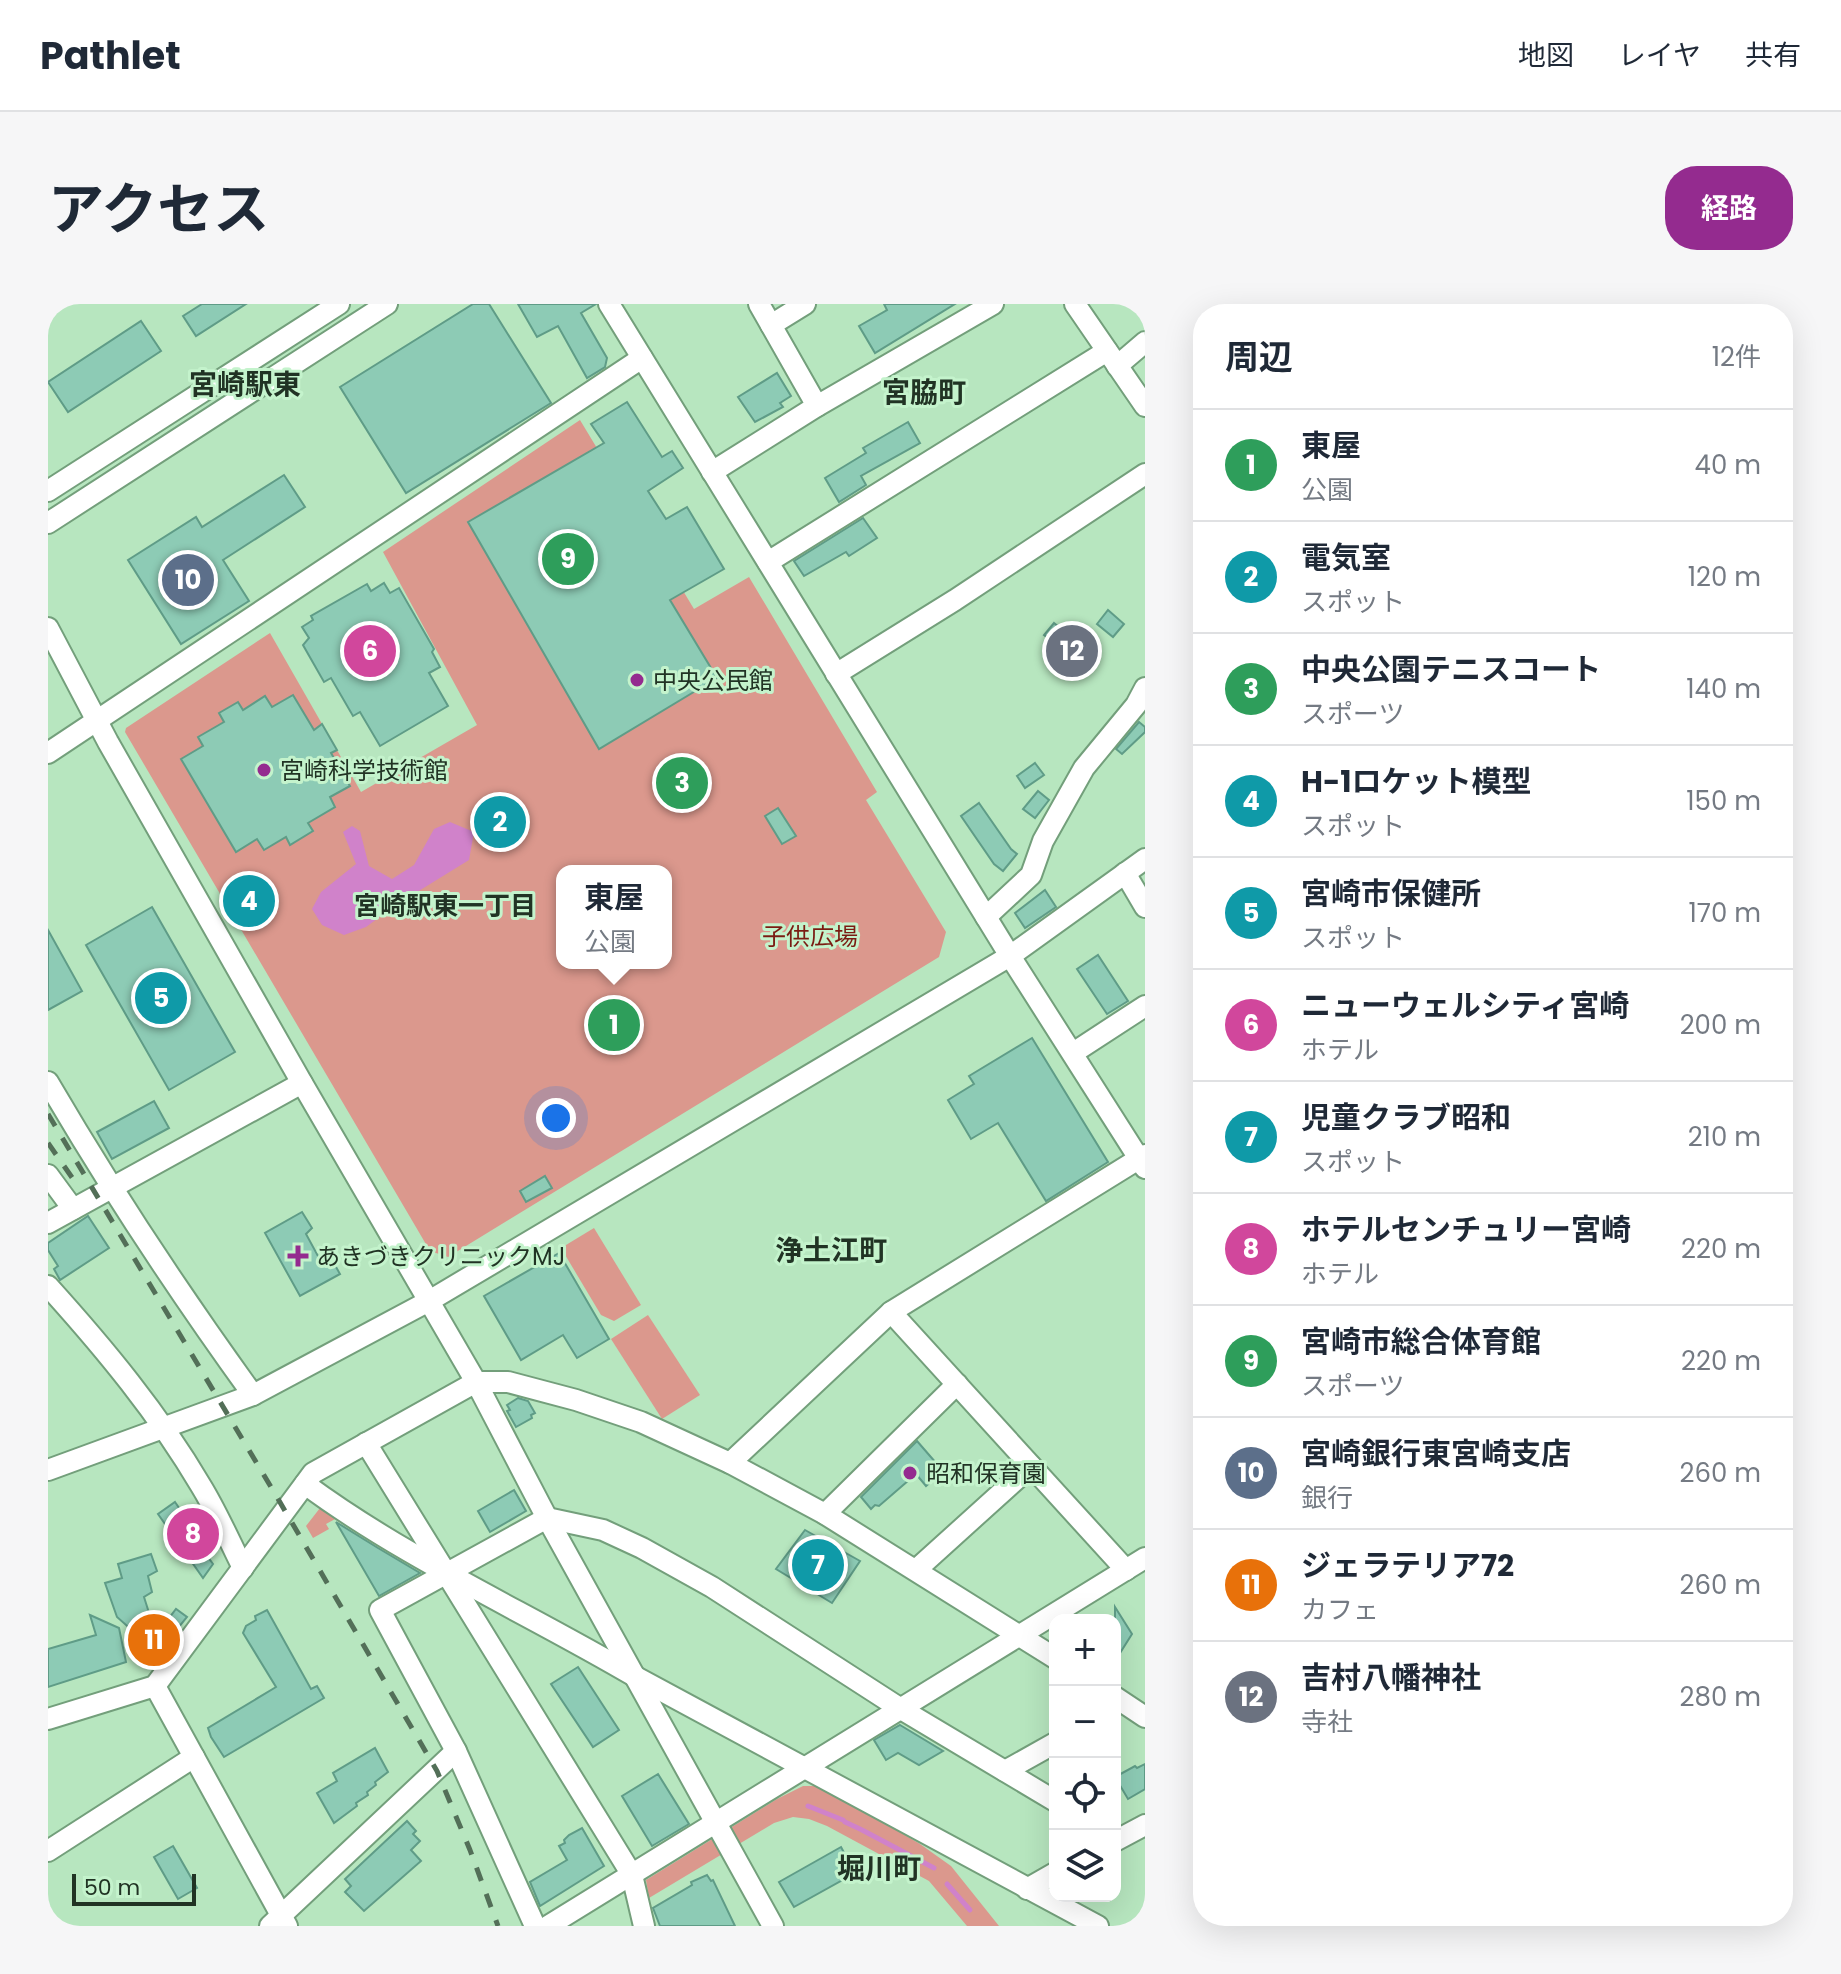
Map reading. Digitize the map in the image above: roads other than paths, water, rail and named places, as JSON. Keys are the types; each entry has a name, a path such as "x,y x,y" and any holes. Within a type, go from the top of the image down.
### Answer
{"street":[{"path":"48,491 339,304"},
{"path":"48,523 387,304"},
{"path":"609,304 1010,956 1143,1161 891,1312 730,1463"},
{"path":"759,304 817,406"},
{"path":"771,325 805,304"},
{"path":"712,472 817,406 993,304"},
{"path":"1075,304 1145,406"},
{"path":"768,562 1145,342"},
{"path":"48,753 642,358"},
{"path":"836,674 1145,474"},
{"path":"48,628 96,721 476,1382 547,1518 773,1926"},
{"path":"986,917 1031,875 1043,841 1084,768 1142,702"},
{"path":"48,1470 165,1430 253,1395 429,1301 1010,956 1145,859"},
{"path":"1125,873 1145,907"},
{"path":"1073,1053 1145,1006"},
{"path":"48,1082 177,1289 253,1395"},
{"path":"48,1223 302,1083"},
{"path":"48,1175 73,1209"},
{"path":"48,1286 95,1336 165,1430 202,1487 243,1568"},
{"path":"891,1312 1126,1570"},
{"path":"48,1719 155,1686 313,1473 476,1382 508,1382 576,1400 641,1422 730,1463 825,1514 917,1569 1049,1654"},
{"path":"825,1514 957,1384"},
{"path":"366,1443 632,1875 644,1926"},
{"path":"917,1569 1031,1466"},
{"path":"305,1484 446,1574 566,1636 636,1677 1098,1926"},
{"path":"535,1926 456,1751 380,1610 547,1518 603,1530 642,1548 712,1587 901,1709 1049,1797"},
{"path":"548,1926 1145,1558"},
{"path":"155,1686 280,1923 456,1751"},
{"path":"1121,1705 1145,1717"},
{"path":"1005,1771 1049,1746"},
{"path":"48,1851 194,1757"},
{"path":"1121,1837 1145,1825"},
{"path":"1027,1889 1049,1876"}],"waterway":[{"path":"808,1806 843,1820"},
{"path":"845,1822 860,1829"},
{"path":"862,1830 934,1868"},
{"path":"947,1884 970,1910"}],"railway":[{"path":"48,1114 437,1771 498,1926"},
{"path":"48,1143 78,1186"}],"place":[{"name":"宮崎市総合体育館","path":"568,559"},
{"name":"宮崎銀行東宮崎支店","path":"188,580"},
{"name":"ニューウェルシティ宮崎","path":"370,651"},
{"name":"吉村八幡神社","path":"1072,651"},
{"name":"中央公民館","path":"637,680"},
{"name":"宮崎科学技術館","path":"264,770"},
{"name":"中央公園テニスコート","path":"682,783"},
{"name":"電気室","path":"500,822"},
{"name":"H-1ロケット模型","path":"249,901"},
{"name":"宮崎市保健所","path":"161,998"},
{"name":"東屋","path":"614,1025"},
{"name":"あきづきクリニックMJ","path":"298,1256"},
{"name":"昭和保育園","path":"910,1473"},
{"name":"ホテルセンチュリー宮崎","path":"193,1534"},
{"name":"児童クラブ昭和","path":"818,1565"},
{"name":"ジェラテリア72","path":"154,1640"}],"district":[{"name":"宮崎駅東","path":"245,384"},
{"name":"宮脇町","path":"924,392"},
{"name":"宮崎駅東一丁目","path":"445,906"},
{"name":"浄土江町","path":"831,1250"},
{"name":"堀川町","path":"879,1868"}],"park label":[{"name":"子供広場","path":"810,936"}]}
